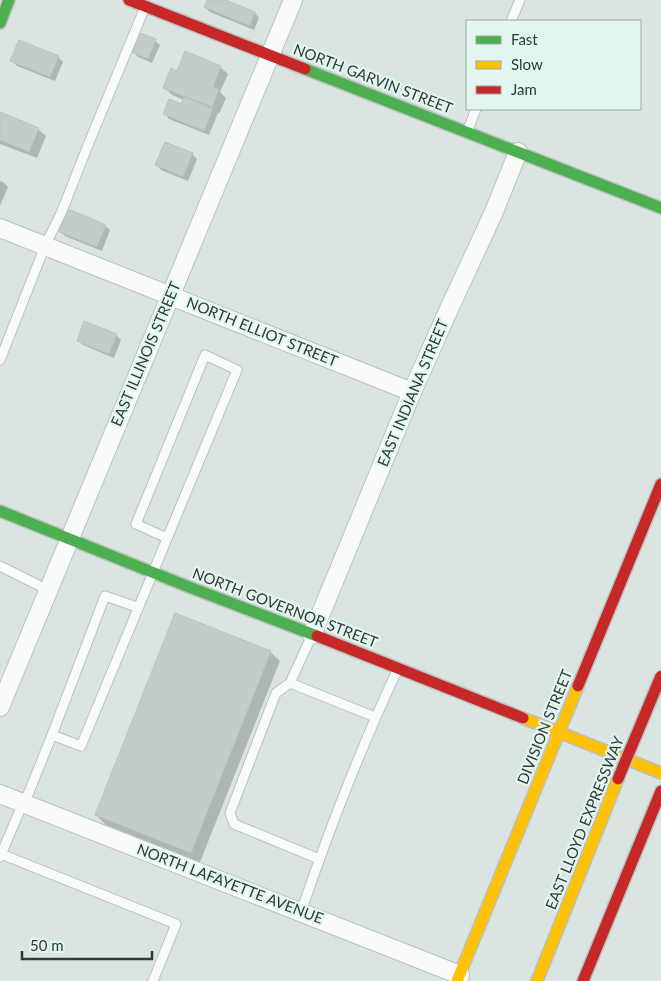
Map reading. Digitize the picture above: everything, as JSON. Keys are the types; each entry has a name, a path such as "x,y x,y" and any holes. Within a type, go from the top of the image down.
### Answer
{"main road":[{"path":"0,23 9,0"},
{"name":"NORTH GARVIN STREET","path":"129,0 147,3 270,55 661,208"},
{"name":"DIVISION STREET","path":"459,978 661,484"},
{"name":"NORTH GOVERNOR STREET","path":"0,511 661,773"},
{"name":"EAST LLOYD EXPRESSWAY","path":"537,981 661,676"},
{"path":"583,981 660,793"},
{"path":"629,900 646,825"}],"street":[{"name":"EAST ILLINOIS STREET","path":"0,707 293,0"},
{"name":"EAST INDIANA STREET","path":"312,635 412,392 493,214 518,152"},
{"name":"NORTH ELLIOT STREET","path":"0,228 412,392"},
{"name":"NORTH LAFAYETTE AVENUE","path":"0,794 301,912 459,978"}],"lane":[{"path":"511,20 520,0"},
{"path":"0,360 45,246 62,211 147,3"},
{"path":"467,132 476,110"},
{"path":"52,736 81,746 137,607 167,538 237,370 204,356 136,524 167,538"},
{"path":"0,566 48,590"},
{"path":"137,607 105,596 52,736 1,856 176,924 153,981"},
{"path":"312,635 290,683 276,693 230,813 234,824 319,859"},
{"path":"301,912 319,859 375,717 398,669"},
{"path":"290,683 375,717"}],"building":[{"path":"207,0 226,0 255,12 250,26 204,7"},
{"path":"140,33 156,39 148,59 132,52"},
{"path":"19,40 59,56 50,77 10,61"},
{"path":"185,51 221,66 213,87 219,89 212,107 163,88 171,68 177,71"},
{"path":"184,97 213,109 204,131 163,114 169,99 181,104"},
{"path":"0,112 39,128 29,152 0,140"},
{"path":"165,142 193,153 183,177 155,165"},
{"path":"68,209 106,225 97,247 59,232"},
{"path":"84,321 117,334 109,354 77,341"},
{"path":"175,613 271,651 191,853 95,815"}],"traffic: fast":[{"path":"0,23 9,0"},
{"path":"305,69 661,208"},
{"path":"0,511 317,636"}],"traffic: slow":[{"path":"457,981 578,686"},
{"path":"523,718 661,773"},
{"path":"537,981 618,779"}],"traffic: jam":[{"path":"129,0 305,69"},
{"path":"578,686 661,484"},
{"path":"317,636 523,718"},
{"path":"618,779 661,676"},
{"path":"583,981 661,791"}]}
